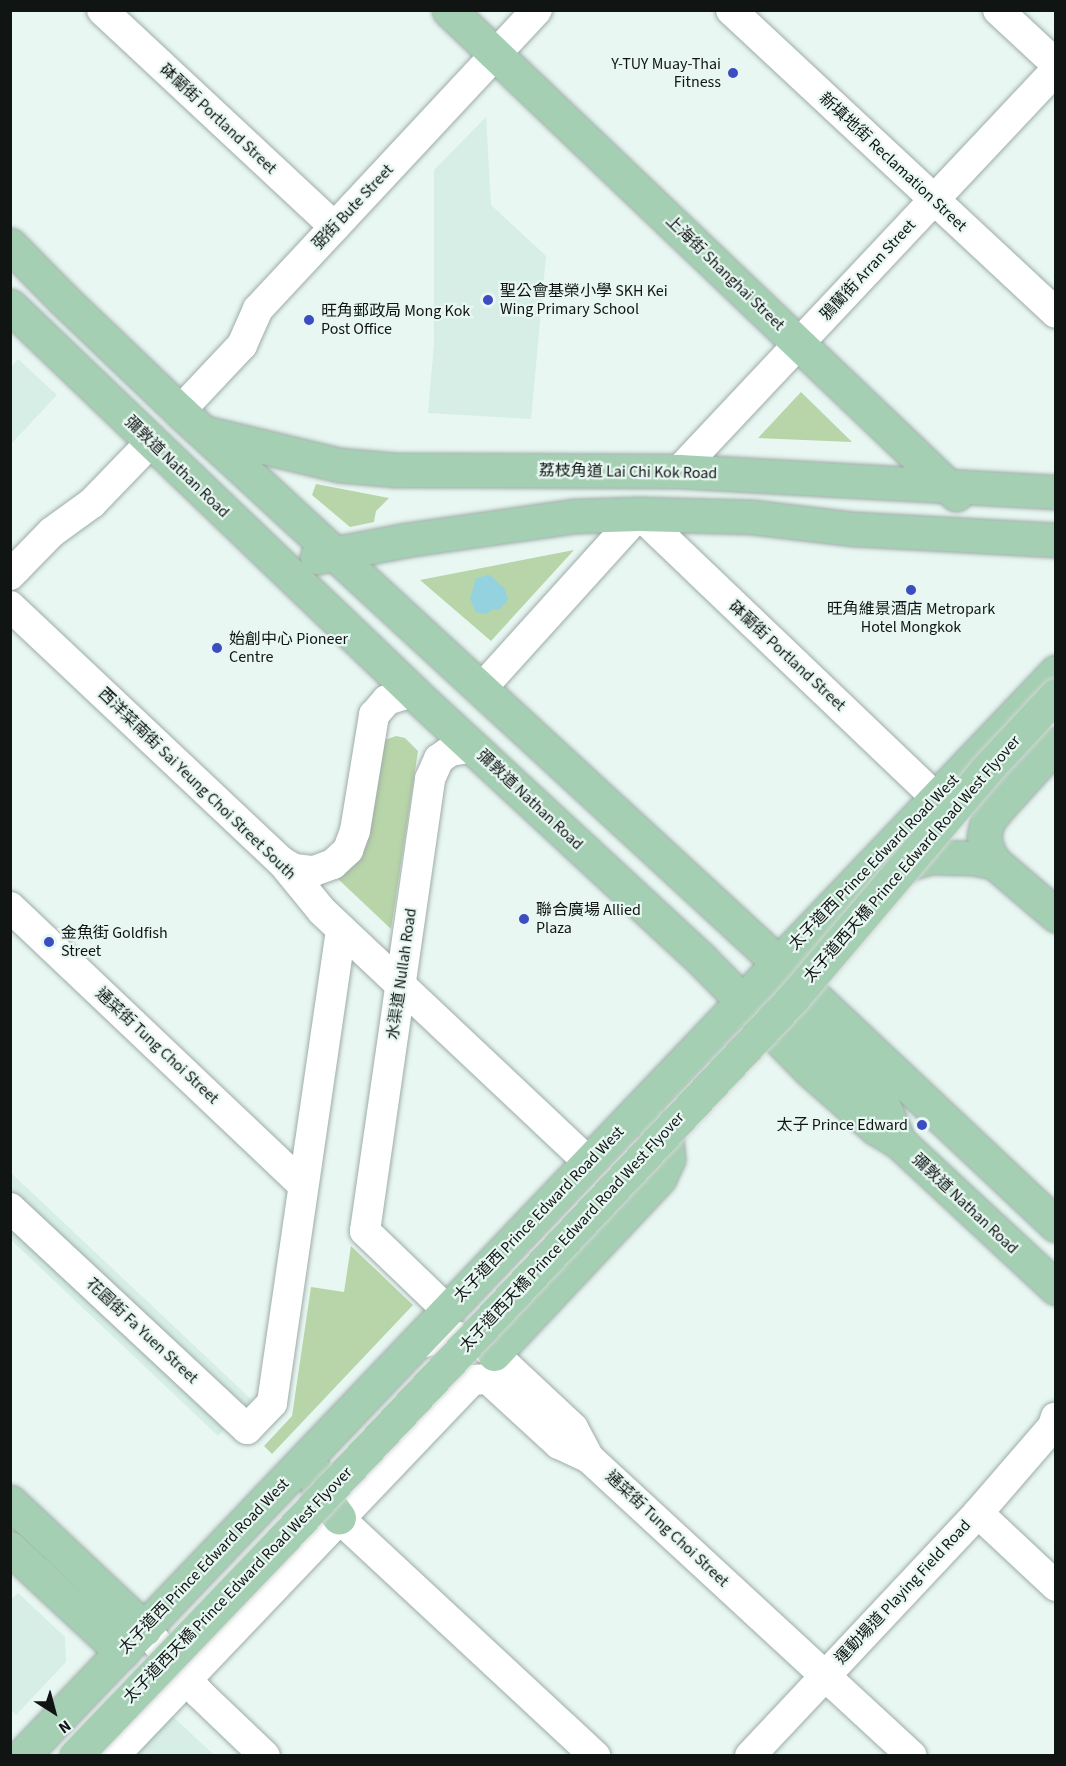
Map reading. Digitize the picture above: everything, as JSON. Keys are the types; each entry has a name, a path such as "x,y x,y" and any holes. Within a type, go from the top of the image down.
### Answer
{"main road":[{"name":"上海街 Shanghai Street","path":"449,10 1000,537"},
{"name":"彌敦道 Nathan Road","path":"10,245 180,411 481,689 761,981 769,1030 876,1128 899,1142 1056,1288"},
{"name":"彌敦道 Nathan Road","path":"10,306 477,751 761,981 1056,1225"},
{"name":"荔枝角道 Lai Chi Kok Road","path":"204,433 339,465 396,470 679,471 950,488 1056,492"},
{"path":"280,565 406,540 575,516 639,514 752,517 854,529 1056,540"},
{"name":"太子道西 Prince Edward Road West","path":"22,1755 1056,672"},
{"name":"太子道西天橋 Prince Edward Road West Flyover","path":"75,1755 283,1539 792,999 986,770 1056,695"},
{"path":"1056,744 987,822 985,843 994,862 1056,915"},
{"path":"854,882 886,869 931,857 972,858 994,862"},
{"path":"487,1366 659,1178 668,1159 666,1141 656,1126 638,1110"},
{"path":"313,1452 314,1471 319,1490 339,1518"},
{"path":"10,1502 144,1629"},
{"path":"10,1548 122,1652"}],"street":[{"name":"砵蘭街 Portland Street","path":"102,10 335,227"},
{"name":"弼街 Bute Street","path":"180,411 242,345 258,309 537,10"},
{"name":"新填地街 Reclamation Street","path":"731,10 1056,313"},
{"path":"998,10 1056,64"},
{"name":"鴉蘭街 Arran Street","path":"679,471 1056,70"},
{"path":"10,575 52,532 92,504 151,442"},
{"name":"砵蘭街 Portland Street","path":"639,514 936,798"},
{"path":"481,689 639,514"},
{"name":"西洋菜南街 Sai Yeung Choi Street South","path":"10,606 282,862 322,911 340,929 589,1162"},
{"path":"282,862 294,869 314,871 333,864 348,850 355,831 374,715 387,700 405,694 416,695"},
{"name":"水渠道 Nullah Road","path":"447,1310 365,1231 433,768 450,751 468,748 477,751"},
{"name":"通菜街 Tung Choi Street","path":"10,907 303,1185"},
{"path":"303,1185 340,929"},
{"name":"花園街 Fa Yuen Street","path":"10,1208 247,1429 272,1403 303,1185"},
{"name":"通菜街 Tung Choi Street","path":"414,1346 436,1339 459,1337 479,1343 487,1366 573,1428 589,1458 912,1755"},
{"path":"114,1755 188,1681 465,1385 487,1366"},
{"name":"運動場道 Playing Field Road","path":"750,1755 978,1513 1055,1423"},
{"path":"978,1513 1056,1586"},
{"path":"339,1518 595,1755"},
{"path":"144,1629 188,1681 265,1755"}],"shaded area":[{"name":"聖公會基榮小學 SKH Kei Wing Primary School","path":"486,117 491,205 546,256 531,419 428,413 434,344 434,170"},
{"path":"18,359 57,395 11,444 11,367"},
{"path":"10,1172 252,1400 218,1436 11,1240"},
{"path":"18,1593 65,1637 66,1662 16,1715 10,1709 10,1600"},
{"path":"168,1712 214,1755 127,1756"}],"green space":[{"path":"801,392 852,442 758,438"},
{"path":"316,484 389,498 376,511 374,522 350,527 312,495"},
{"path":"574,550 491,641 420,580"},
{"path":"396,736 405,738 418,751 391,929 337,878 379,742"},
{"path":"351,1246 413,1305 272,1454 264,1446 292,1416 311,1287 344,1292"}],"water":[{"path":"490,575 505,589 508,600 499,610 492,609 487,614 476,612 470,599 476,578"}],"place":[{"name":"Y-TUY Muay-Thai Fitness","path":"733,73"},
{"name":"聖公會基榮小學 SKH Kei Wing Primary School","path":"488,300"},
{"name":"旺角郵政局 Mong Kok Post Office","path":"309,320"},
{"name":"旺角維景酒店 Metropark Hotel Mongkok","path":"911,590"},
{"name":"始創中心 Pioneer Centre","path":"217,648"},
{"name":"聯合廣場 Allied Plaza","path":"524,919"},
{"name":"金魚街 Goldfish Street","path":"49,942"},
{"name":"太子 Prince Edward","path":"922,1125"}]}
